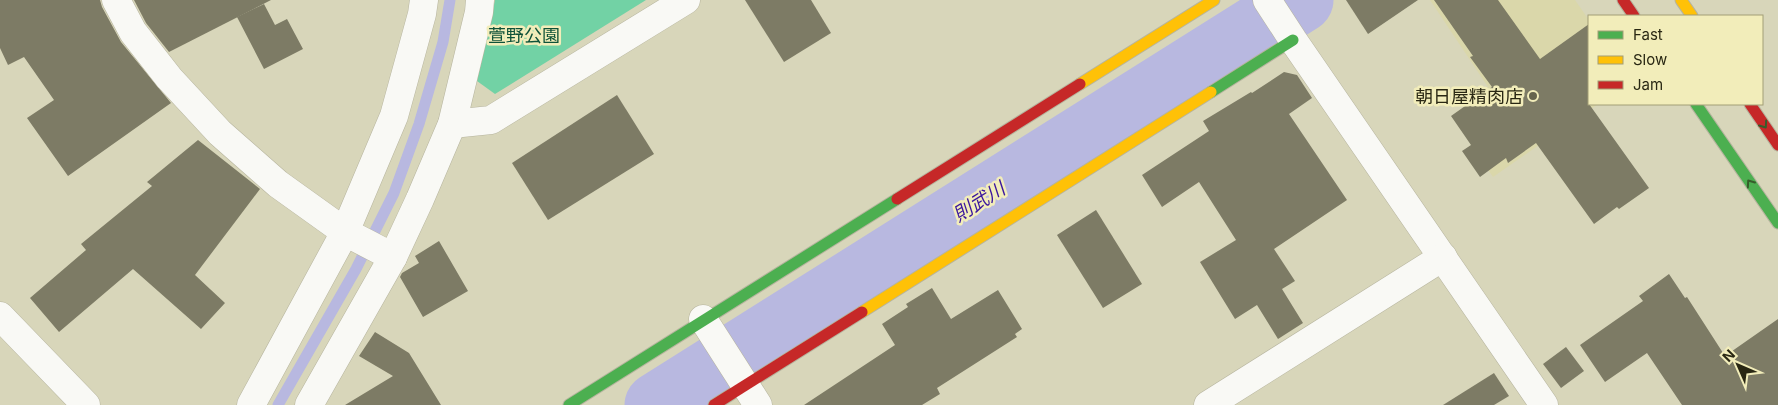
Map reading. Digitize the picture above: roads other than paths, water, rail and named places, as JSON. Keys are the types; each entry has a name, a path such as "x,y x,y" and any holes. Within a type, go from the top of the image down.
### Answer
{"street":[{"path":"116,0 133,32 169,78 220,133 278,184 370,245"},
{"path":"309,405 370,245 394,116 422,14 424,0"},
{"path":"251,405 370,245 420,199 452,124 479,12 480,0"},
{"path":"452,124 490,120 686,0"},
{"path":"569,405 1214,0"},
{"path":"1267,0 1544,405"},
{"path":"1623,0 1633,15"},
{"path":"1681,0 1691,15"},
{"path":"714,405 747,388 1290,35"},
{"path":"1697,105 1778,223"},
{"path":"1751,105 1778,146"},
{"path":"1208,405 1443,257"},
{"path":"0,316 86,405"},
{"path":"704,319 747,388"}],"waterway":[{"path":"278,405 356,269 394,193 419,124 443,42 450,0"},
{"name":"則武川","path":"657,405 1301,0"}],"place":[{"name":"朝日屋精肉店","path":"1533,96"}],"park label":[{"name":"萱野公園","path":"524,35"}]}
